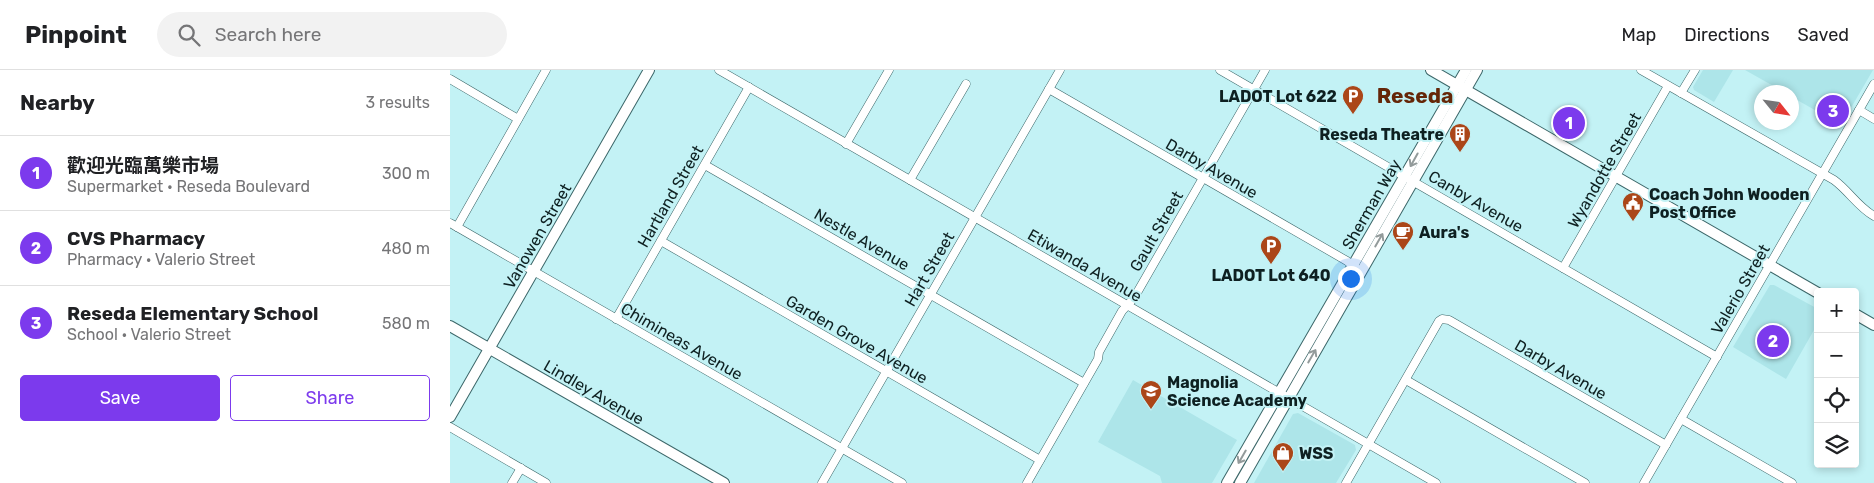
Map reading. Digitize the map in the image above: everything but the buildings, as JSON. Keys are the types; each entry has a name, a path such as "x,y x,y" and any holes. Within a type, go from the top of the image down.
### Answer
{"main road":[{"name":"Vanowen Street","path":"450,417 648,70"},
{"path":"1431,70 1814,291"},
{"name":"Sherman Way","path":"1227,483 1284,395 1357,269 1461,87 1466,70"},
{"name":"Sherman Way","path":"1461,87 1477,70"},
{"path":"1859,316 1874,325"},
{"name":"Lindley Avenue","path":"450,326 724,483"},
{"name":"Sherman Way","path":"1240,483 1284,395"}],"street":[{"path":"453,225 546,70"},
{"name":"Etiwanda Avenue","path":"719,70 1436,483"},
{"path":"846,144 889,70"},
{"name":"Hart Street","path":"822,483 1060,70"},
{"name":"Canby Avenue","path":"1220,70 1716,357"},
{"name":"Gault Street","path":"1027,483 1098,359 1099,352 1122,311 1128,305 1265,70"},
{"path":"1641,70 1822,174 1841,186 1861,208 1874,216"},
{"path":"1681,93 1695,70"},
{"path":"450,80 518,119"},
{"path":"910,180 966,84"},
{"name":"Valerio Street","path":"1644,483 1874,84"},
{"name":"Wyandotte Street","path":"1563,268 1668,86"},
{"name":"Hartland Street","path":"616,319 749,87"},
{"name":"Darby Avenue","path":"1048,89 1357,269"},
{"path":"1859,110 1874,119"},
{"name":"Nestle Avenue","path":"705,165 1084,383"},
{"name":"Chimineas Avenue","path":"453,225 902,483"},
{"name":"Garden Grove Avenue","path":"661,242 1040,460"},
{"name":"Darby Avenue","path":"1406,380 1439,322 1442,319 1449,320 1666,445"},
{"path":"1346,483 1406,380 1585,483"},
{"path":"1681,419 1792,483"},
{"path":"450,427 546,483"},
{"path":"512,483 520,468"}],"shaded area":[{"path":"1703,70 1733,70 1714,102 1694,90 1693,87"},
{"path":"1745,70 1873,70 1841,125 1799,101 1799,85 1772,85"},
{"path":"1770,285 1774,285 1814,307 1814,330 1786,379 1733,347"},
{"name":"Magnolia Science Academy","path":"1133,380 1237,440 1212,483 1162,483 1160,476 1098,442"},
{"path":"1298,413 1355,445 1356,450 1336,483 1254,483 1293,414"}],"place":[{"name":"Reseda Elementary School","path":"1833,111"},
{"name":"LADOT Lot 622","path":"1353,115"},
{"name":"歡迎光臨萬樂市場","path":"1569,123"},
{"name":"Reseda Theatre","path":"1460,153"},
{"name":"Coach John Wooden Post Office","path":"1633,222"},
{"name":"Aura's","path":"1403,251"},
{"name":"LADOT Lot 640","path":"1271,265"},
{"name":"CVS Pharmacy","path":"1773,341"},
{"name":"Magnolia Science Academy","path":"1151,410"},
{"name":"WSS","path":"1283,472"}],"district":[{"name":"Reseda","path":"1415,96"}]}
